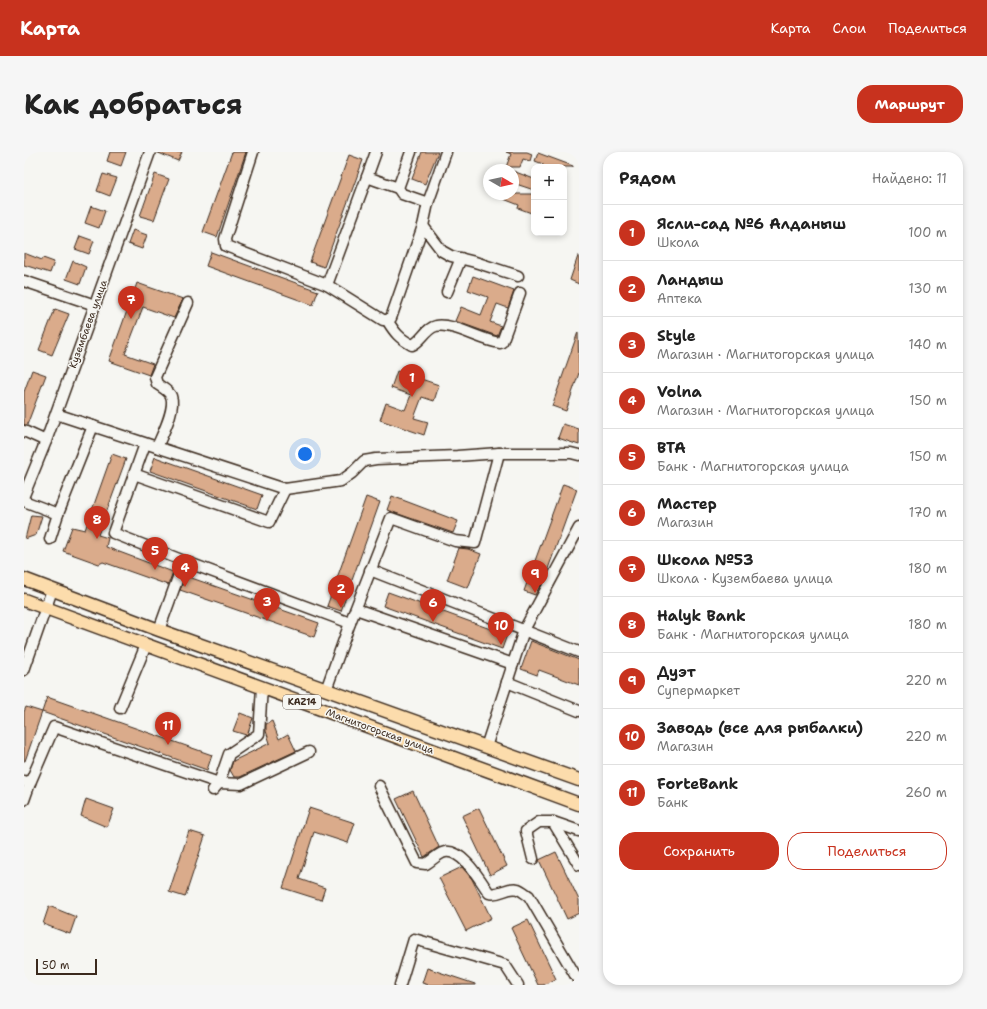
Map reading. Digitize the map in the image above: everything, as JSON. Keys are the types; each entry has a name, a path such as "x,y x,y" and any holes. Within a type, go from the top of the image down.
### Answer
{"main road":[{"name":"Магнитогорская улица","path":"24,579 159,630 579,780"},
{"name":"Магнитогорская улица","path":"24,600 579,804"}],"street":[{"name":"Кузембаева улица","path":"24,495 56,414 150,152"},
{"path":"253,152 225,239 226,246 327,285 383,320 388,320"},
{"path":"327,285 376,152"},
{"path":"398,188 411,152"},
{"path":"388,320 391,318 423,226 428,203 446,152"},
{"path":"367,177 398,188 402,194 428,203"},
{"path":"423,226 442,251 451,256 518,276"},
{"path":"447,292 461,258"},
{"path":"24,281 95,305"},
{"path":"388,320 395,333 401,339 412,345 436,326 446,326 500,343 502,342 520,293"},
{"path":"157,447 172,408 171,396 157,384 155,377 188,303"},
{"path":"56,414 285,489 341,481 364,462 376,459 499,453 571,453 579,455"},
{"path":"50,539 58,514 93,426"},
{"path":"24,431 46,440"},
{"path":"145,444 113,532 184,561 350,623"},
{"path":"326,690 370,570 391,518 455,541 475,543 499,453"},
{"path":"134,474 269,522 285,489"},
{"path":"24,501 58,514"},
{"path":"486,747 524,630 579,528"},
{"path":"159,630 184,561"},
{"path":"370,570 579,652"},
{"path":"24,670 52,590"},
{"path":"356,609 513,664"},
{"path":"120,708 146,645"},
{"path":"507,682 579,711"},
{"path":"216,786 229,754 259,734 262,687"},
{"path":"24,800 27,782 54,726 216,786 241,784 309,752"},
{"path":"379,786 417,863 426,864 442,853 449,853 458,856 468,864 489,893 497,894 505,890 518,889 529,896 578,981"},
{"path":"533,859 526,831 540,822 553,822 579,831"},
{"path":"553,822 579,865"},
{"path":"400,985 414,939 505,965 518,985"}],"building":[{"path":"110,152 126,152 121,166 107,161"},
{"path":"156,152 182,152 178,161"},
{"path":"232,152 246,152 217,237 203,232"},
{"path":"422,152 438,152 425,184 412,179"},
{"path":"506,152 527,152 532,154 530,161 523,159 519,167 519,164 507,164 511,154"},
{"path":"538,153 573,166 573,167 567,167 567,164 543,164 535,161"},
{"path":"349,155 363,160 324,267 310,262"},
{"path":"519,173 531,178 531,189 519,185"},
{"path":"103,174 117,178 110,196 97,191"},
{"path":"155,174 169,179 154,220 140,216"},
{"path":"519,194 531,194 531,213 518,208 519,205 506,200 519,200"},
{"path":"91,206 105,211 99,228 85,223"},
{"path":"133,230 147,235 142,249 128,244"},
{"path":"80,236 94,241 89,254 75,249"},
{"path":"211,252 318,291 313,305 206,266"},
{"path":"24,253 42,260 43,258 54,262 50,273 24,265"},
{"path":"579,256 579,284 570,280"},
{"path":"73,261 86,267 80,284 66,279"},
{"path":"473,276 514,291 508,308 497,304 490,322 501,326 497,336 455,321 461,307 481,315 488,297 468,290"},
{"path":"137,283 183,299 174,318 143,307 125,354 153,364 149,375 109,361"},
{"path":"55,309 69,314 52,355 39,350"},
{"path":"578,332 579,373 566,411 552,406"},
{"path":"32,370 46,375 27,425 24,425 24,392"},
{"path":"397,371 439,385 434,401 422,397 414,418 428,422 424,435 380,420 386,403 405,410 411,395 391,388"},
{"path":"563,424 579,429 579,445 558,438"},
{"path":"112,454 126,459 98,535 108,538 106,547 173,572 168,585 103,562 99,564 63,551 72,527 85,530"},
{"path":"155,457 262,495 257,509 150,471"},
{"path":"563,484 577,489 545,577 535,595 524,591"},
{"path":"392,496 458,521 453,533 387,510"},
{"path":"366,497 380,502 341,611 327,606"},
{"path":"31,515 42,516 36,535 25,539"},
{"path":"459,548 468,549 481,554 468,588 447,580"},
{"path":"186,576 319,623 314,637 180,590"},
{"path":"388,592 507,635 502,649 383,606"},
{"path":"531,641 579,660 579,685 539,670 537,675 521,669"},
{"path":"47,697 212,755 207,770 42,712"},
{"path":"26,707 42,712 24,761 24,712"},
{"path":"240,713 253,718 246,735 233,731"},
{"path":"272,721 279,739 288,734 296,751 240,777 234,777 230,770 233,761 270,743 266,731 266,724"},
{"path":"413,791 439,847 424,857 396,799"},
{"path":"86,799 114,809 107,827 81,816"},
{"path":"309,808 355,823 348,843 314,832 299,879 325,888 321,900 283,888"},
{"path":"479,808 507,866 490,875 462,816"},
{"path":"189,831 205,836 185,897 169,892"},
{"path":"556,852 579,900 579,913 567,919 539,860"},
{"path":"462,867 472,879 491,918 466,931 439,878"},
{"path":"49,906 76,917 70,934 43,924"},
{"path":"528,920 556,979 543,985 538,985 511,928"},
{"path":"427,968 475,985 429,985 422,983"}],"place":[{"name":"Школа №53","path":"131,319"},
{"name":"Ясли-сад №6 Алданыш","path":"412,397"},
{"name":"Halyk Bank","path":"97,539"},
{"name":"BTA","path":"155,570"},
{"name":"Volna","path":"185,587"},
{"name":"Дуэт","path":"535,593"},
{"name":"Ландыш","path":"341,608"},
{"name":"Style","path":"267,621"},
{"name":"Мастер","path":"433,622"},
{"name":"Заводь (все для рыбалки)","path":"501,645"},
{"name":"ForteBank","path":"168,745"}]}
